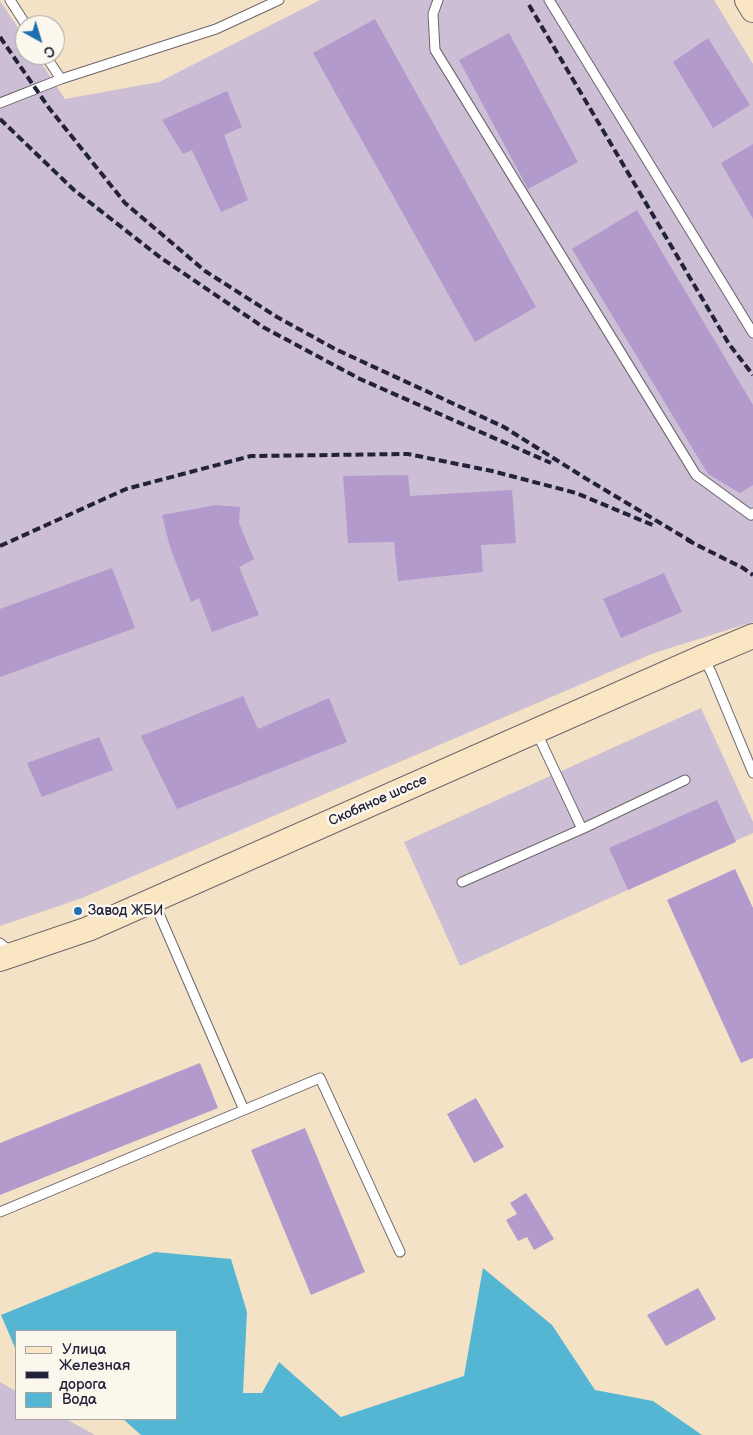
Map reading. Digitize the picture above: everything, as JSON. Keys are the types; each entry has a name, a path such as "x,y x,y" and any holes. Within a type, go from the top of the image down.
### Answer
{"main road":[{"path":"747,0 753,10"},
{"name":"Скобяное шоссе","path":"5,952 88,929 753,636"}],"lane":[{"path":"10,0 20,15"},
{"path":"0,103 61,79 216,29 279,0"},
{"path":"438,0 433,14 435,50 696,476 751,515 753,514"},
{"path":"549,0 753,333"},
{"path":"52,65 61,79"},
{"path":"703,657 712,672 753,773"},
{"path":"536,730 582,829"},
{"path":"462,882 582,829 685,780"},
{"path":"153,900 244,1110"},
{"path":"0,1212 320,1078 400,1252"}],"shaded area":[{"path":"320,0 714,0 753,64 753,622 654,653 82,898 0,926 0,1 15,23 15,65 43,65 65,99 159,82"},
{"path":"701,708 753,822 753,833 460,966 404,842"},
{"path":"0,1382 15,1390 15,1420 68,1420 95,1435 0,1435"}],"water":[{"path":"155,1252 231,1259 247,1312 243,1393 262,1393 279,1362 341,1417 464,1376 483,1268 552,1325 595,1390 653,1401 702,1435 141,1435 124,1420 178,1420 178,1330 15,1330 15,1348 1,1315"}],"building":[{"path":"375,19 536,307 475,342 313,53"},
{"path":"509,33 578,162 528,189 459,60"},
{"path":"708,38 750,105 713,128 673,62"},
{"path":"227,91 242,127 224,135 248,200 221,212 192,150 183,154 162,120"},
{"path":"753,144 753,219 721,163"},
{"path":"637,210 753,405 753,485 740,493 708,474 572,249"},
{"path":"408,475 410,496 512,490 516,543 481,545 483,572 398,581 394,542 348,543 343,476"},
{"path":"216,505 240,507 239,523 254,559 239,567 259,615 212,632 199,598 191,602 170,547 162,515"},
{"path":"112,568 135,628 0,677 0,609"},
{"path":"664,573 682,612 621,638 603,599"},
{"path":"243,696 258,729 329,698 347,742 177,809 141,736"},
{"path":"99,737 113,770 42,797 27,763"},
{"path":"717,800 736,842 628,890 609,848"},
{"path":"735,869 753,908 753,1058 741,1063 667,900"},
{"path":"200,1063 218,1108 0,1195 0,1143"},
{"path":"476,1098 504,1147 474,1163 447,1114"},
{"path":"305,1128 365,1272 311,1295 251,1150"},
{"path":"526,1193 554,1239 534,1250 527,1237 518,1241 506,1220 517,1214 510,1203"},
{"path":"698,1288 716,1319 666,1346 647,1315"}],"railway":[{"path":"529,5 729,344 753,375"},
{"path":"0,37 49,108 125,203 205,271 277,317 335,349 504,427 692,542"},
{"path":"0,119 74,190 161,258 263,327 360,379 551,463"},
{"path":"0,546 126,489 251,456 408,454 492,471 576,493 655,526"},
{"path":"687,540 753,575"}],"place":[{"name":"Завод ЖБИ","path":"78,911"}]}
